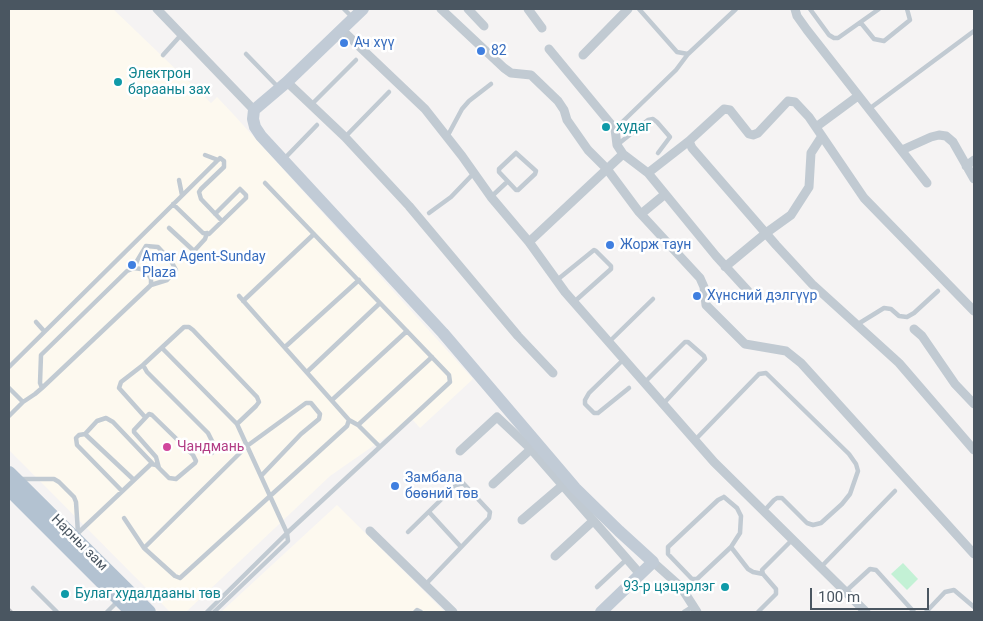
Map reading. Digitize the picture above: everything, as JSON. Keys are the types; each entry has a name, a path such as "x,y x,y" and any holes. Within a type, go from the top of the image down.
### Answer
{"main road":[{"name":"Нарны зам","path":"11,480 76,536 149,612"},
{"name":"Нарны зам","path":"11,480 132,612"}],"street":[{"path":"157,9 254,110"},
{"path":"363,9 254,110 253,119 255,127 261,136 443,333 575,488 612,525 681,587 691,610"},
{"path":"441,9 504,68 511,73 531,75 558,101 564,110 567,120 588,150 607,169 641,214 700,278 704,287 706,304 745,344 786,351 801,363 974,554"},
{"path":"468,9 484,26"},
{"path":"528,9 542,28"},
{"path":"583,55 628,9"},
{"path":"795,9 802,22 868,110 927,183"},
{"path":"342,30 425,109 491,197 574,302 714,462 866,612"},
{"path":"548,49 614,129 617,145 623,154 648,174 725,267 748,291"},
{"path":"283,85 311,105 345,137 409,206 518,336 553,373"},
{"path":"816,128 858,96"},
{"path":"648,174 689,141 724,109 728,108 749,134 753,135 758,133 788,101 792,100 809,117 864,198 974,311"},
{"path":"725,267 791,215 809,187 811,153 822,136"},
{"path":"902,150 931,137 946,136 952,142 974,179"},
{"path":"689,141 692,148 812,284 858,324 898,363 974,450"},
{"path":"528,242 623,154"},
{"path":"966,166 974,160"},
{"path":"641,214 664,195"},
{"path":"914,329 922,336 955,384 974,404"},
{"path":"460,451 497,417 531,449 640,574"},
{"path":"493,484 531,449"},
{"path":"522,520 563,485"},
{"path":"555,556 593,521"},
{"path":"370,531 453,612"},
{"path":"601,612 653,562"}],"lane":[{"path":"344,9 353,18"},
{"path":"639,9 677,52 688,54"},
{"path":"614,129 676,70 688,54 736,9"},
{"path":"810,9 834,38 838,38 879,9"},
{"path":"861,23 874,39 884,41 910,20 907,9"},
{"path":"868,110 974,31"},
{"path":"163,55 182,34"},
{"path":"246,54 283,85"},
{"path":"311,105 356,60"},
{"path":"447,137 462,110 491,84"},
{"path":"345,137 389,92"},
{"path":"617,145 648,120 653,119 658,122 670,137 658,153"},
{"path":"283,160 317,125"},
{"path":"516,153 536,171 518,190 507,182 499,172 499,169 516,153"},
{"path":"205,155 224,161 224,166 199,192 201,199 222,221"},
{"path":"9,367 218,160"},
{"path":"429,213 450,197 474,173"},
{"path":"179,180 182,195"},
{"path":"491,197 507,182"},
{"path":"207,612 287,533 450,382 449,375 265,183"},
{"path":"174,204 203,232 209,234 246,198 243,190 240,189 215,214"},
{"path":"169,228 194,251 204,239 206,233"},
{"path":"243,301 314,234"},
{"path":"9,416 23,402 42,388 151,285 167,280 176,270 171,261 158,247 146,246 134,268"},
{"path":"557,280 594,250 611,266 611,269 574,302"},
{"path":"42,388 40,383 41,355 127,270 141,269 149,275 151,285"},
{"path":"285,347 359,280"},
{"path":"858,324 884,308 891,309 899,316 907,317 938,291"},
{"path":"239,296 349,420 358,425 380,447"},
{"path":"608,342 653,299"},
{"path":"306,372 380,302"},
{"path":"36,322 44,331"},
{"path":"145,417 119,388 121,382 143,365 184,327 189,327 257,397 259,402 237,424"},
{"path":"332,400 407,331"},
{"path":"644,383 685,342 688,342 704,356 705,359 663,404"},
{"path":"162,348 237,424 287,533 288,541 214,612"},
{"path":"358,425 432,357"},
{"path":"624,359 589,393 584,404 594,413 598,413 629,388"},
{"path":"143,365 147,372 208,433 214,444 212,453"},
{"path":"695,440 759,374 766,373 849,454 856,464 858,471 850,494 821,523 813,525 807,523 782,498 777,498 764,511"},
{"path":"9,388 23,402"},
{"path":"144,548 247,446 306,403 311,403 320,414 319,419 301,434 262,476"},
{"path":"122,491 77,444 76,438 82,433 85,434 97,421 106,418 112,422 153,464 169,478 176,480 196,460 152,415 149,414 145,417 134,432 156,457 159,468"},
{"path":"124,518 144,548 175,576 180,578 347,426 349,420"},
{"path":"85,434 134,480"},
{"path":"76,536 153,464"},
{"path":"11,480 54,479 59,482 74,497 76,502 76,536"},
{"path":"408,532 456,485 463,483 490,512 489,518 425,585"},
{"path":"821,567 896,491"},
{"path":"724,496 737,508 741,516 740,533 731,548 697,579 692,579 668,554 668,547 724,496"},
{"path":"429,512 461,547"},
{"path":"763,574 762,570 793,539"},
{"path":"731,548 748,569 752,572 763,574 776,588 776,594 758,612"},
{"path":"597,587 627,559"},
{"path":"846,592 870,569 876,570 914,612"},
{"path":"33,588 57,612"},
{"path":"926,612 945,592 954,590 974,607"},
{"path":"107,612 120,600"},
{"path":"415,612 419,610 421,612"}],"shaded area":[{"path":"9,9 113,9 211,103 217,97 473,379 420,428 412,419 330,476 186,612 170,612 9,450"},
{"path":"337,505 445,612 221,612"}],"green space":[{"path":"903,563 918,579 907,590 891,574"}],"railway":[{"path":"9,609 12,612"}],"place":[{"name":"Ач хүү","path":"344,43"},
{"name":"82","path":"481,51"},
{"name":"Электрон барааны зах","path":"118,82"},
{"name":"худаг","path":"606,127"},
{"name":"Жорж таун","path":"610,245"},
{"name":"Amar Agent-Sunday Plaza","path":"132,265"},
{"name":"Хүнсний дэлгүүр","path":"697,296"},
{"name":"Чандмань","path":"167,447"},
{"name":"Замбала бөөний төв","path":"395,486"},
{"name":"93-р цэцэрлэг","path":"725,587"},
{"name":"Булаг худалдааны төв","path":"65,594"}]}
